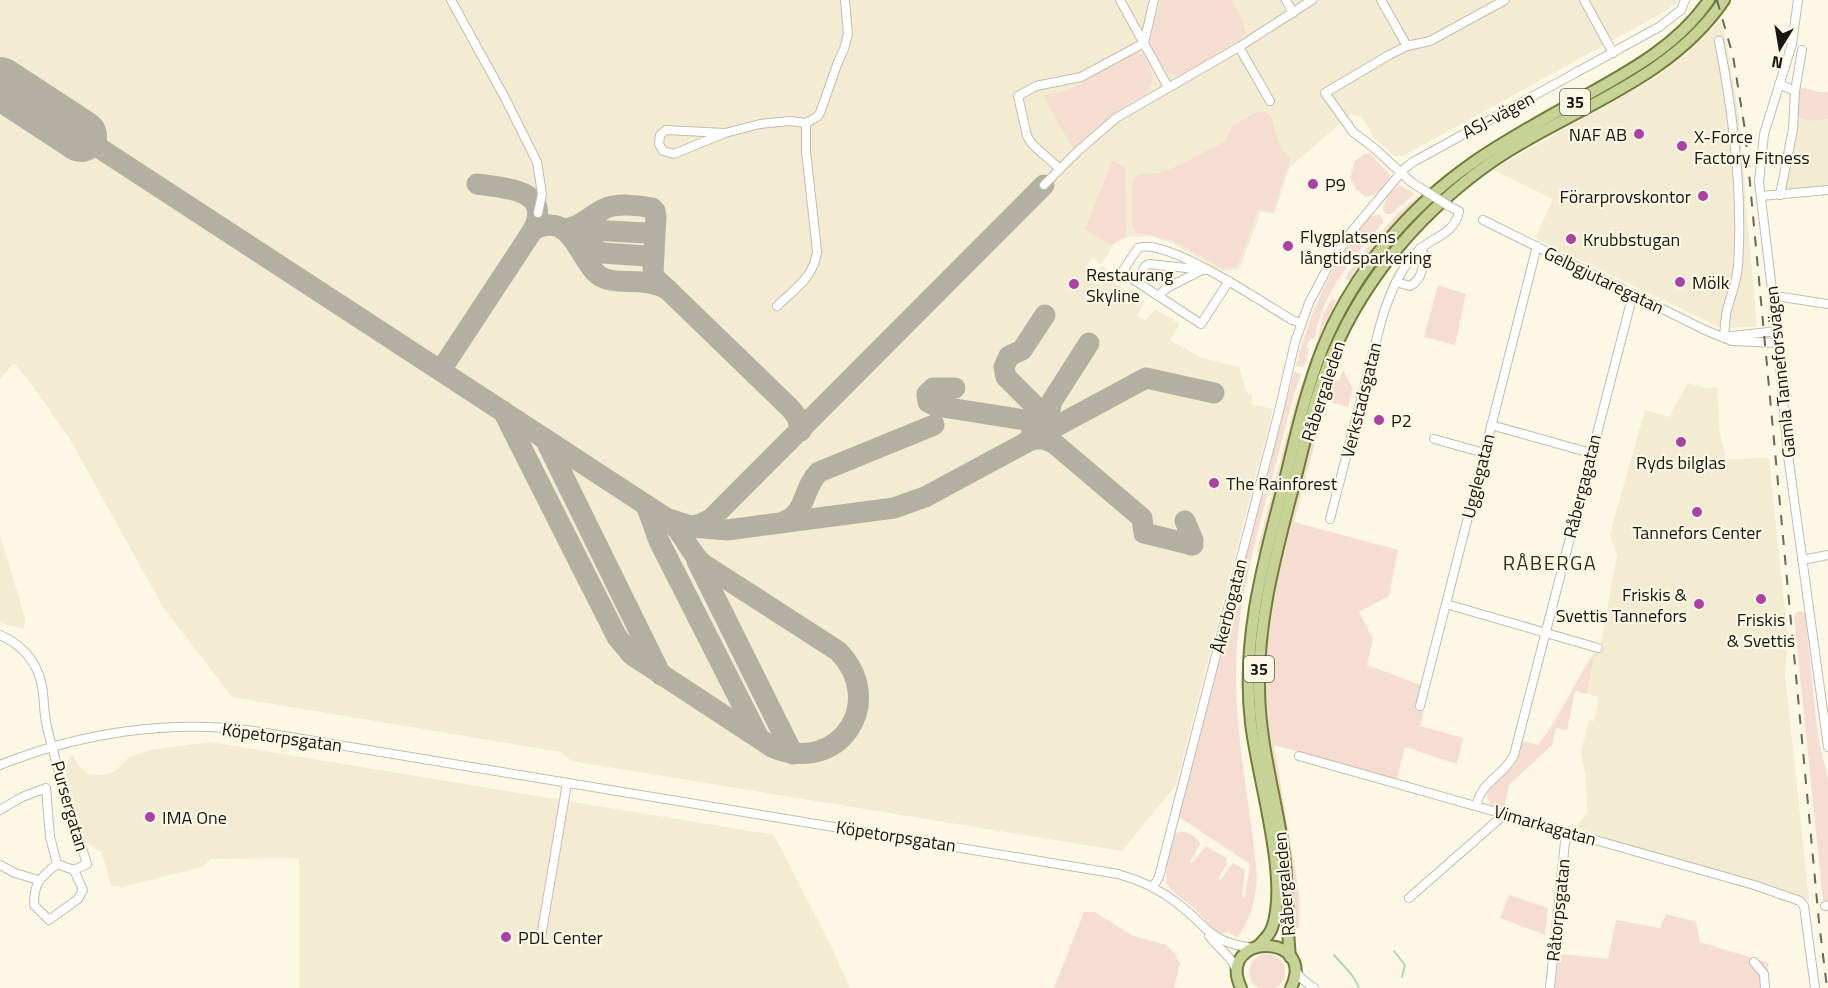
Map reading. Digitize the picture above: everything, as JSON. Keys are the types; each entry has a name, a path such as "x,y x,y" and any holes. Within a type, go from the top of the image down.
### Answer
{"main road":[{"name":"Råbergaleden","path":"1255,947 1266,938 1271,929 1275,916 1277,887 1273,846 1251,721 1249,664 1252,621 1261,573 1295,438 1324,345 1346,302 1368,268 1391,237 1421,206 1462,170 1484,155 1655,54 1688,26 1709,0"},
{"name":"Råbergaleden","path":"1290,957 1285,861 1261,720 1260,643 1269,584 1302,452 1320,386 1339,339 1362,297 1388,258 1410,232 1451,192 1506,153 1663,62 1697,34 1724,0"},
{"path":"1255,947 1276,946 1290,957"},
{"name":"35","path":"1238,982 1242,958 1255,947"},
{"name":"35","path":"1290,957 1295,970"},
{"path":"1292,988 1295,970"}],"street":[{"path":"451,0 537,162 542,194 538,213"},
{"path":"725,133 666,130 660,135 659,144 663,151 674,154 725,133 768,123 790,121 806,123 817,117 848,34 845,0"},
{"path":"1120,0 1168,87"},
{"path":"1060,169 1032,144 1027,136 1018,96 1036,86 1082,77 1144,43 1154,0"},
{"path":"1286,0 1293,13"},
{"path":"1044,184 1116,118 1239,47 1312,0"},
{"path":"1381,0 1407,46"},
{"path":"1401,174 1353,132 1325,93 1407,46 1430,41 1505,0"},
{"path":"1584,0 1613,53"},
{"name":"ASJ-vägen","path":"1401,174 1413,162 1667,21 1681,10 1685,0"},
{"name":"Gamla Tanneforsvägen","path":"1798,0 1792,44 1768,117 1761,149 1761,196 1777,331 1788,453 1828,747"},
{"path":"1719,41 1730,104 1738,193 1738,266 1733,296 1727,310 1724,337"},
{"path":"1239,47 1270,101"},
{"path":"1780,195 1793,129 1795,91 1802,50"},
{"path":"1779,84 1795,91"},
{"path":"777,306 808,276 816,261 817,250 806,152 806,123"},
{"name":"Verkstadsgatan","path":"1330,519 1381,322 1396,282 1402,270 1420,248 1453,226 1459,211 1411,183 1401,174"},
{"name":"Åkerbogatan","path":"1153,887 1159,877 1301,323 1309,303 1340,248 1401,174"},
{"path":"1761,196 1828,190"},
{"name":"Gelbgjutaregatan","path":"1484,220 1705,330 1742,343 1778,343"},
{"path":"1229,281 1201,324 1128,276 1124,268 1134,252 1142,246 1161,249 1229,281 1301,323"},
{"name":"Ugglegatan","path":"1420,706 1537,246"},
{"path":"1396,282 1410,286 1416,283 1425,257 1420,248"},
{"path":"1137,282 1145,266 1149,264 1205,270"},
{"path":"1158,296 1167,288 1205,270"},
{"name":"Råbergagatan","path":"1476,806 1481,792 1508,766 1514,755 1632,294"},
{"path":"1773,298 1782,297 1828,304"},
{"name":"Gelbgjutaregatan","path":"1724,337 1777,331"},
{"path":"1491,425 1591,453"},
{"path":"1434,439 1484,453"},
{"path":"1802,560 1828,555"},
{"path":"1446,604 1598,648"},
{"name":"Pursergatan","path":"0,634 17,643 35,665 42,682 46,723 87,864 74,870"},
{"name":"Köpetorpsgatan","path":"0,765 79,740 130,731 184,727 238,728 1095,869 1130,877 1153,887 1180,905 1207,932 1224,942 1255,947"},
{"name":"Vimarkagatan","path":"1299,756 1790,896 1804,906 1815,988"},
{"path":"541,937 567,783"},
{"path":"0,810 22,797 46,788 50,837 57,864"},
{"path":"1409,898 1505,814"},
{"name":"Råtorpsgatan","path":"1550,988 1566,832"},
{"path":"57,864 74,870 83,890 78,899 49,920 34,906 34,892 38,880 57,864"},
{"path":"0,866 38,880"},
{"name":"Köpetorpsgatan","path":"1207,932 1232,961 1238,982"},
{"path":"1754,962 1764,974 1766,988"},
{"path":"1295,970 1314,988"}],"shaded area":[{"path":"0,0 1678,0 1677,3 1655,17 1403,156 1394,156 1375,139 1362,117 1351,114 1290,167 1274,214 1261,212 1239,270 1222,271 1172,243 1149,236 1129,237 1114,244 1101,264 1092,258 1087,266 1098,272 1102,266 1113,274 1110,280 1145,302 1137,315 1145,320 1155,309 1180,324 1170,340 1202,358 1239,367 1247,393 1253,396 1251,404 1273,409 1176,785 1122,851 571,761 561,752 232,697 163,607 71,441 35,389 14,363 0,379"},
{"path":"1161,0 1231,0 1246,33 1185,74 1173,74 1157,61 1151,43 1154,22"},
{"path":"1721,20 1739,119 1757,327 1721,328 1535,238 1553,199 1493,170 1657,76 1686,55"},
{"path":"1138,53 1144,55 1150,68 1151,86 1140,97 1113,114 1073,149 1043,95 1069,90"},
{"path":"1799,87 1828,92 1828,119 1810,121 1797,117"},
{"path":"1257,112 1266,112 1271,117 1279,145 1290,159 1273,212 1258,210 1237,268 1224,269 1173,241 1148,234 1138,234 1132,227 1132,181 1139,174 1160,173 1180,165 1225,141 1232,126"},
{"path":"1797,117 1810,121 1828,119 1828,188 1785,191"},
{"path":"1366,153 1370,154 1390,175 1381,190 1366,197 1356,189 1350,178 1355,161"},
{"path":"1112,161 1125,167 1126,236 1110,245 1085,229"},
{"path":"1400,185 1415,194 1391,214 1386,214 1383,210 1386,199"},
{"path":"1418,196 1421,199 1356,270 1349,281 1345,278 1362,254 1397,214"},
{"path":"1379,215 1383,223 1341,276 1324,305 1315,338 1310,339 1306,347 1309,349 1304,367 1296,366 1324,287 1345,251 1370,216"},
{"path":"1438,285 1466,294 1455,345 1424,337"},
{"path":"1332,298 1336,301 1301,395 1260,552 1257,551 1295,404 1318,339 1322,318"},
{"path":"1343,370 1353,389 1348,407 1326,401 1294,522 1398,550 1389,596 1359,612 1373,639 1367,665 1421,685 1416,705 1424,711 1420,726 1463,738 1457,764 1405,747 1397,779 1274,745 1299,893 1299,928 1293,929 1288,842 1270,736 1265,693 1264,652 1276,575 1309,448 1329,378 1339,381"},
{"path":"1294,372 1301,374 1267,490 1264,488"},
{"path":"1688,383 1706,388 1717,387 1720,434 1726,459 1769,458 1788,639 1785,673 1809,900 1575,828 1587,813 1586,778 1581,752 1589,720 1594,721 1599,697 1587,694 1595,652 1601,643 1617,555 1610,536 1613,523 1645,410 1669,417"},
{"path":"1266,493 1244,591 1237,648 1239,734 1257,875 1252,908 1237,938 1229,932 1217,933 1196,910 1171,890 1166,882 1167,864 1174,834 1189,833 1200,844 1190,862 1192,863 1206,846 1226,858 1227,864 1218,879 1220,880 1233,863 1245,870 1242,896 1245,897 1250,864 1179,817 1262,495"},
{"path":"0,535 25,618 24,629 0,623"},
{"path":"1800,611 1805,613 1818,737 1828,779 1828,900 1823,901 1794,617"},
{"path":"1595,652 1587,694 1575,691 1567,730 1556,728 1552,745 1509,785 1504,809 1491,805 1487,796 1488,791 1517,761 1523,741 1538,745"},
{"path":"210,742 774,835 850,988 299,988 299,858 211,859 202,867 122,887 111,885 102,853 87,843 85,839 65,770 70,756 73,755 78,765 88,774 102,775 114,772 128,758 149,750"},
{"path":"1509,895 1548,908 1545,935 1500,918"},
{"path":"1084,912 1095,912 1131,935 1166,945 1175,954 1180,964 1174,988 1054,988"},
{"path":"1666,914 1696,922 1700,942 1769,963 1763,988 1555,988 1559,954 1608,959 1616,920 1660,928"},
{"path":"1267,954 1280,959 1285,972 1280,985 1267,990 1254,985 1249,972 1254,959"}],"waterway":[{"path":"1394,951 1405,965 1402,977"},
{"path":"1334,955 1351,974 1359,988"}],"taxiway":[{"path":"81,136 663,516 676,527 703,564 838,651 852,671 858,692 857,711 849,729 836,743 818,751 796,753 772,747 632,655 617,637 503,411"},
{"path":"441,370 533,230 537,216 536,206 531,198 523,193 477,184"},
{"path":"690,526 711,519 1044,185"},
{"path":"562,229 580,224 609,207 628,205 652,208 656,216 653,273 668,290"},
{"path":"533,230 546,225 556,226 565,231 590,266 604,278 650,283 668,290 791,409 797,417 801,431"},
{"path":"572,229 646,233 654,240"},
{"path":"575,237 602,253 647,256 653,263"},
{"path":"1045,315 1022,350 1009,356 1004,367 1006,377 1044,415 1046,424"},
{"path":"1045,429 1052,401 1089,343"},
{"path":"669,519 693,527 727,530 894,508 925,497 1146,378 1214,393"},
{"path":"955,388 933,388 927,394 928,402 936,406 1025,420 1033,427 1032,436 1028,441"},
{"path":"783,522 796,513 819,472 934,425"},
{"path":"545,439 661,675"},
{"path":"1031,439 1044,439 1055,444 1142,518 1144,533 1193,545"},
{"path":"646,505 659,541 758,736"},
{"path":"1185,521 1193,540 1191,545"},
{"path":"697,561 793,754"}],"runway":[{"path":"0,83 81,136"}],"railway":[{"path":"1717,0 1733,56 1745,130 1827,988"}],"place":[{"name":"NAF AB","path":"1639,134"},
{"name":"X-Force Factory Fitness","path":"1682,146"},
{"name":"P9","path":"1313,184"},
{"name":"Förarprovskontor","path":"1703,196"},
{"name":"Krubbstugan","path":"1571,239"},
{"name":"Flygplatsens långtidsparkering","path":"1288,246"},
{"name":"Mölk","path":"1680,282"},
{"name":"Restaurang Skyline","path":"1074,284"},
{"name":"P2","path":"1379,420"},
{"name":"Ryds bilglas","path":"1681,442"},
{"name":"The Rainforest","path":"1214,483"},
{"name":"Tannefors Center","path":"1697,512"},
{"name":"Friskis & Svettis","path":"1761,599"},
{"name":"Friskis & Svettis Tannefors","path":"1699,604"},
{"name":"IMA One","path":"150,817"},
{"name":"PDL Center","path":"506,937"}],"district":[{"name":"RÅBERGA","path":"1550,562"}]}
